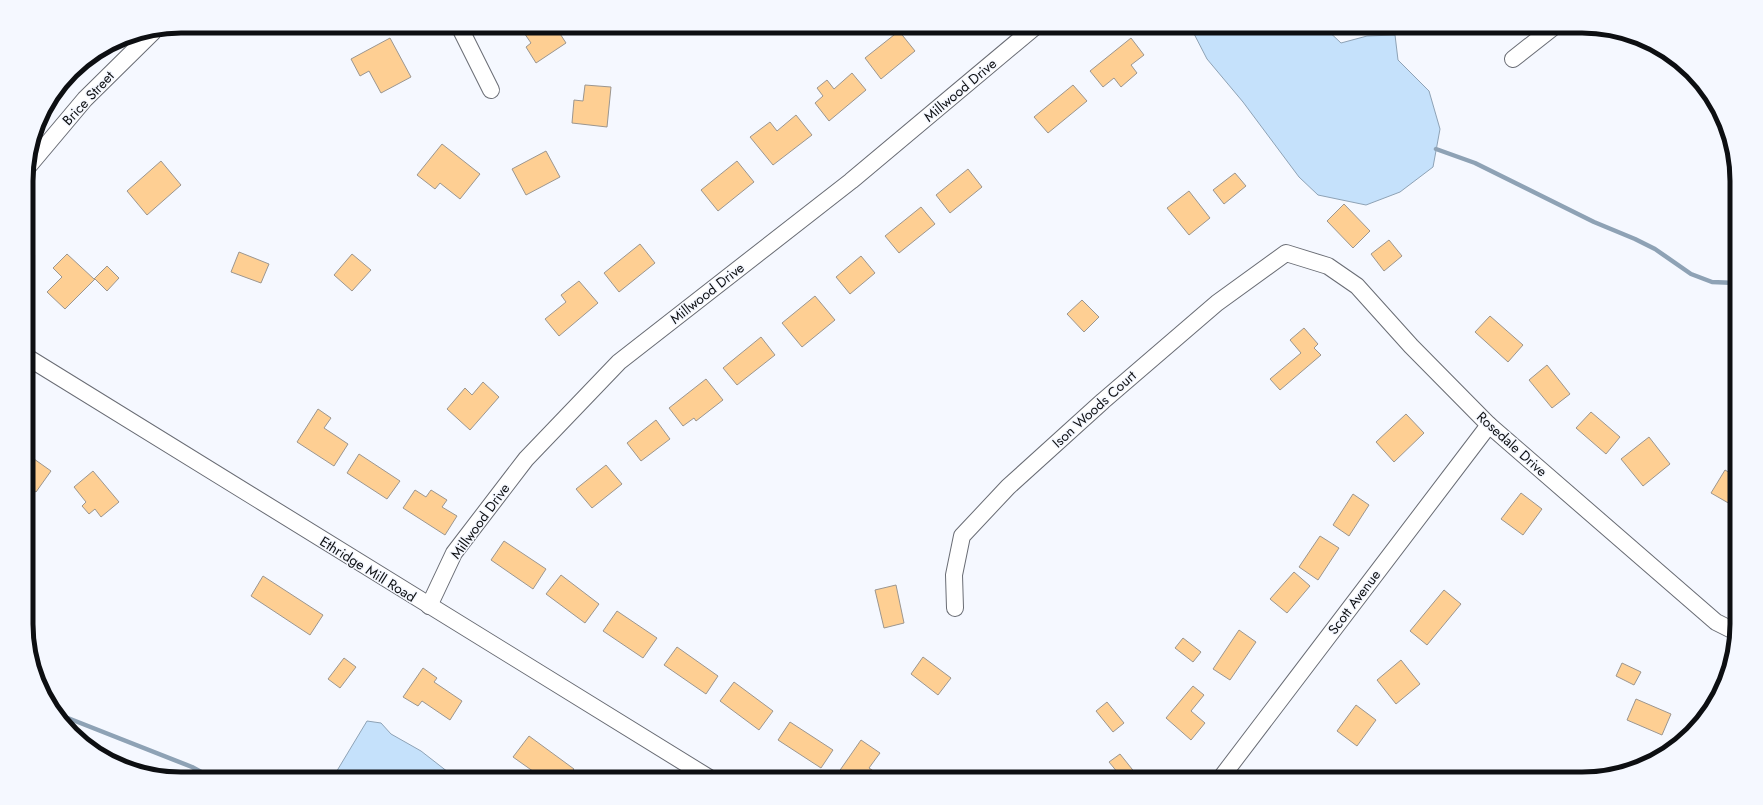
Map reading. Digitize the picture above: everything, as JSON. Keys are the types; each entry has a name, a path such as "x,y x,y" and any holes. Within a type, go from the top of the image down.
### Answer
{"street":[{"path":"462,33 490,90"},
{"name":"Millwood Drive","path":"429,606 454,552 526,459 619,362 851,181 1028,33"},
{"path":"1514,59 1546,33"},
{"name":"Brice Street","path":"35,159 85,99 148,37"},
{"name":"Ison Woods Court","path":"955,608 954,575 962,536 1008,487 1103,400 1217,303 1286,252 1294,255"},
{"name":"Rosedale Drive","path":"1294,255 1328,266 1357,286 1410,346 1489,425 1716,622 1730,629"},
{"name":"Ethridge Mill Road","path":"33,361 700,772"},
{"name":"Scott Avenue","path":"1225,772 1489,425"}],"water":[{"path":"1194,33 1330,33 1341,43 1367,36 1395,35 1398,60 1429,91 1440,129 1433,167 1400,192 1366,205 1318,195 1299,177 1243,102 1207,59"},
{"path":"367,721 381,723 391,734 421,751 448,772 336,772"}],"building":[{"path":"524,33 560,33 566,43 536,63 526,47 531,43"},
{"path":"896,33 901,33 915,51 881,79 865,58"},
{"path":"390,38 411,77 381,93 369,71 360,76 351,59"},
{"path":"1131,38 1144,55 1131,65 1137,73 1121,87 1114,78 1103,87 1090,71"},
{"path":"852,73 866,90 829,121 815,103 823,96 817,88 827,80 834,89"},
{"path":"585,85 611,87 607,127 572,123 574,100 583,101"},
{"path":"1073,85 1087,101 1048,133 1034,117"},
{"path":"796,115 812,135 773,165 750,137 770,122 777,131"},
{"path":"442,144 480,174 460,199 440,183 435,189 417,175"},
{"path":"546,151 560,177 526,195 512,169"},
{"path":"161,161 181,185 147,215 127,191"},
{"path":"737,161 754,182 718,211 701,190"},
{"path":"968,169 982,187 950,213 936,195"},
{"path":"1235,173 1246,186 1224,204 1213,190"},
{"path":"1189,191 1210,218 1189,235 1167,208"},
{"path":"1344,204 1370,231 1353,248 1327,221"},
{"path":"921,207 935,224 899,253 885,236"},
{"path":"1389,240 1402,256 1384,271 1371,254"},
{"path":"640,244 655,263 619,292 604,273"},
{"path":"239,252 269,264 261,283 231,272"},
{"path":"67,254 94,279 107,266 119,278 107,291 95,279 65,309 47,292 62,277 53,268"},
{"path":"352,254 371,270 352,291 334,275"},
{"path":"861,256 875,273 850,294 836,277"},
{"path":"579,281 598,303 559,336 545,319 566,302 561,295"},
{"path":"815,296 835,320 802,347 782,323"},
{"path":"1082,300 1099,317 1084,332 1067,314"},
{"path":"1490,316 1523,345 1508,362 1475,332"},
{"path":"1304,328 1318,344 1314,348 1321,355 1280,390 1270,379 1301,353 1290,340"},
{"path":"761,337 775,355 737,385 723,368"},
{"path":"1547,365 1570,394 1552,408 1529,380"},
{"path":"706,379 723,400 696,421 694,418 683,426 669,408"},
{"path":"483,382 499,397 470,430 447,409 465,388 472,395"},
{"path":"318,409 331,418 324,428 348,444 334,466 297,442"},
{"path":"1591,412 1620,437 1606,454 1576,428"},
{"path":"1406,414 1424,433 1394,462 1376,442"},
{"path":"656,420 670,439 641,461 627,443"},
{"path":"1649,437 1670,464 1643,486 1621,459"},
{"path":"359,454 400,481 387,499 347,473"},
{"path":"33,458 51,471 36,492 33,490"},
{"path":"606,465 622,484 592,508 576,489"},
{"path":"1725,470 1730,473 1730,504 1711,493"},
{"path":"93,471 119,502 101,517 95,509 89,514 82,506 86,502 74,487"},
{"path":"415,490 426,497 431,490 447,500 442,507 457,516 445,535 403,508"},
{"path":"1521,493 1542,509 1523,535 1501,519"},
{"path":"1353,494 1369,505 1349,536 1333,525"},
{"path":"1320,536 1339,548 1318,580 1299,567"},
{"path":"504,541 546,569 533,589 491,560"},
{"path":"1294,572 1310,586 1287,613 1270,599"},
{"path":"561,575 599,604 585,623 546,594"},
{"path":"263,576 323,615 310,635 251,596"},
{"path":"896,585 904,623 884,628 875,590"},
{"path":"1444,590 1461,604 1427,645 1410,631"},
{"path":"617,611 657,638 643,658 603,631"},
{"path":"1239,630 1256,642 1230,680 1213,669"},
{"path":"1183,638 1201,652 1193,662 1175,648"},
{"path":"677,647 718,676 706,694 664,665"},
{"path":"923,657 951,678 938,695 911,674"},
{"path":"344,658 356,667 340,688 328,679"},
{"path":"1401,660 1420,684 1396,704 1377,680"},
{"path":"1622,663 1641,672 1634,685 1616,676"},
{"path":"423,668 437,678 434,682 462,701 450,720 422,701 418,706 403,697"},
{"path":"734,682 773,711 759,730 720,701"},
{"path":"1193,686 1204,695 1191,711 1205,723 1191,740 1166,718"},
{"path":"1636,699 1671,714 1662,735 1627,720"},
{"path":"1107,702 1124,723 1113,732 1096,711"},
{"path":"1356,705 1376,720 1357,746 1337,731"},
{"path":"790,722 833,750 821,768 778,740"},
{"path":"529,736 574,769 572,772 534,772 513,757"},
{"path":"861,740 880,753 869,768 875,772 839,772"},
{"path":"1120,754 1134,772 1117,772 1109,762"}],"waterway":[{"path":"1436,149 1475,163 1594,222 1635,239 1655,249 1691,274 1712,282 1730,283"},
{"path":"67,718 201,772"}]}
